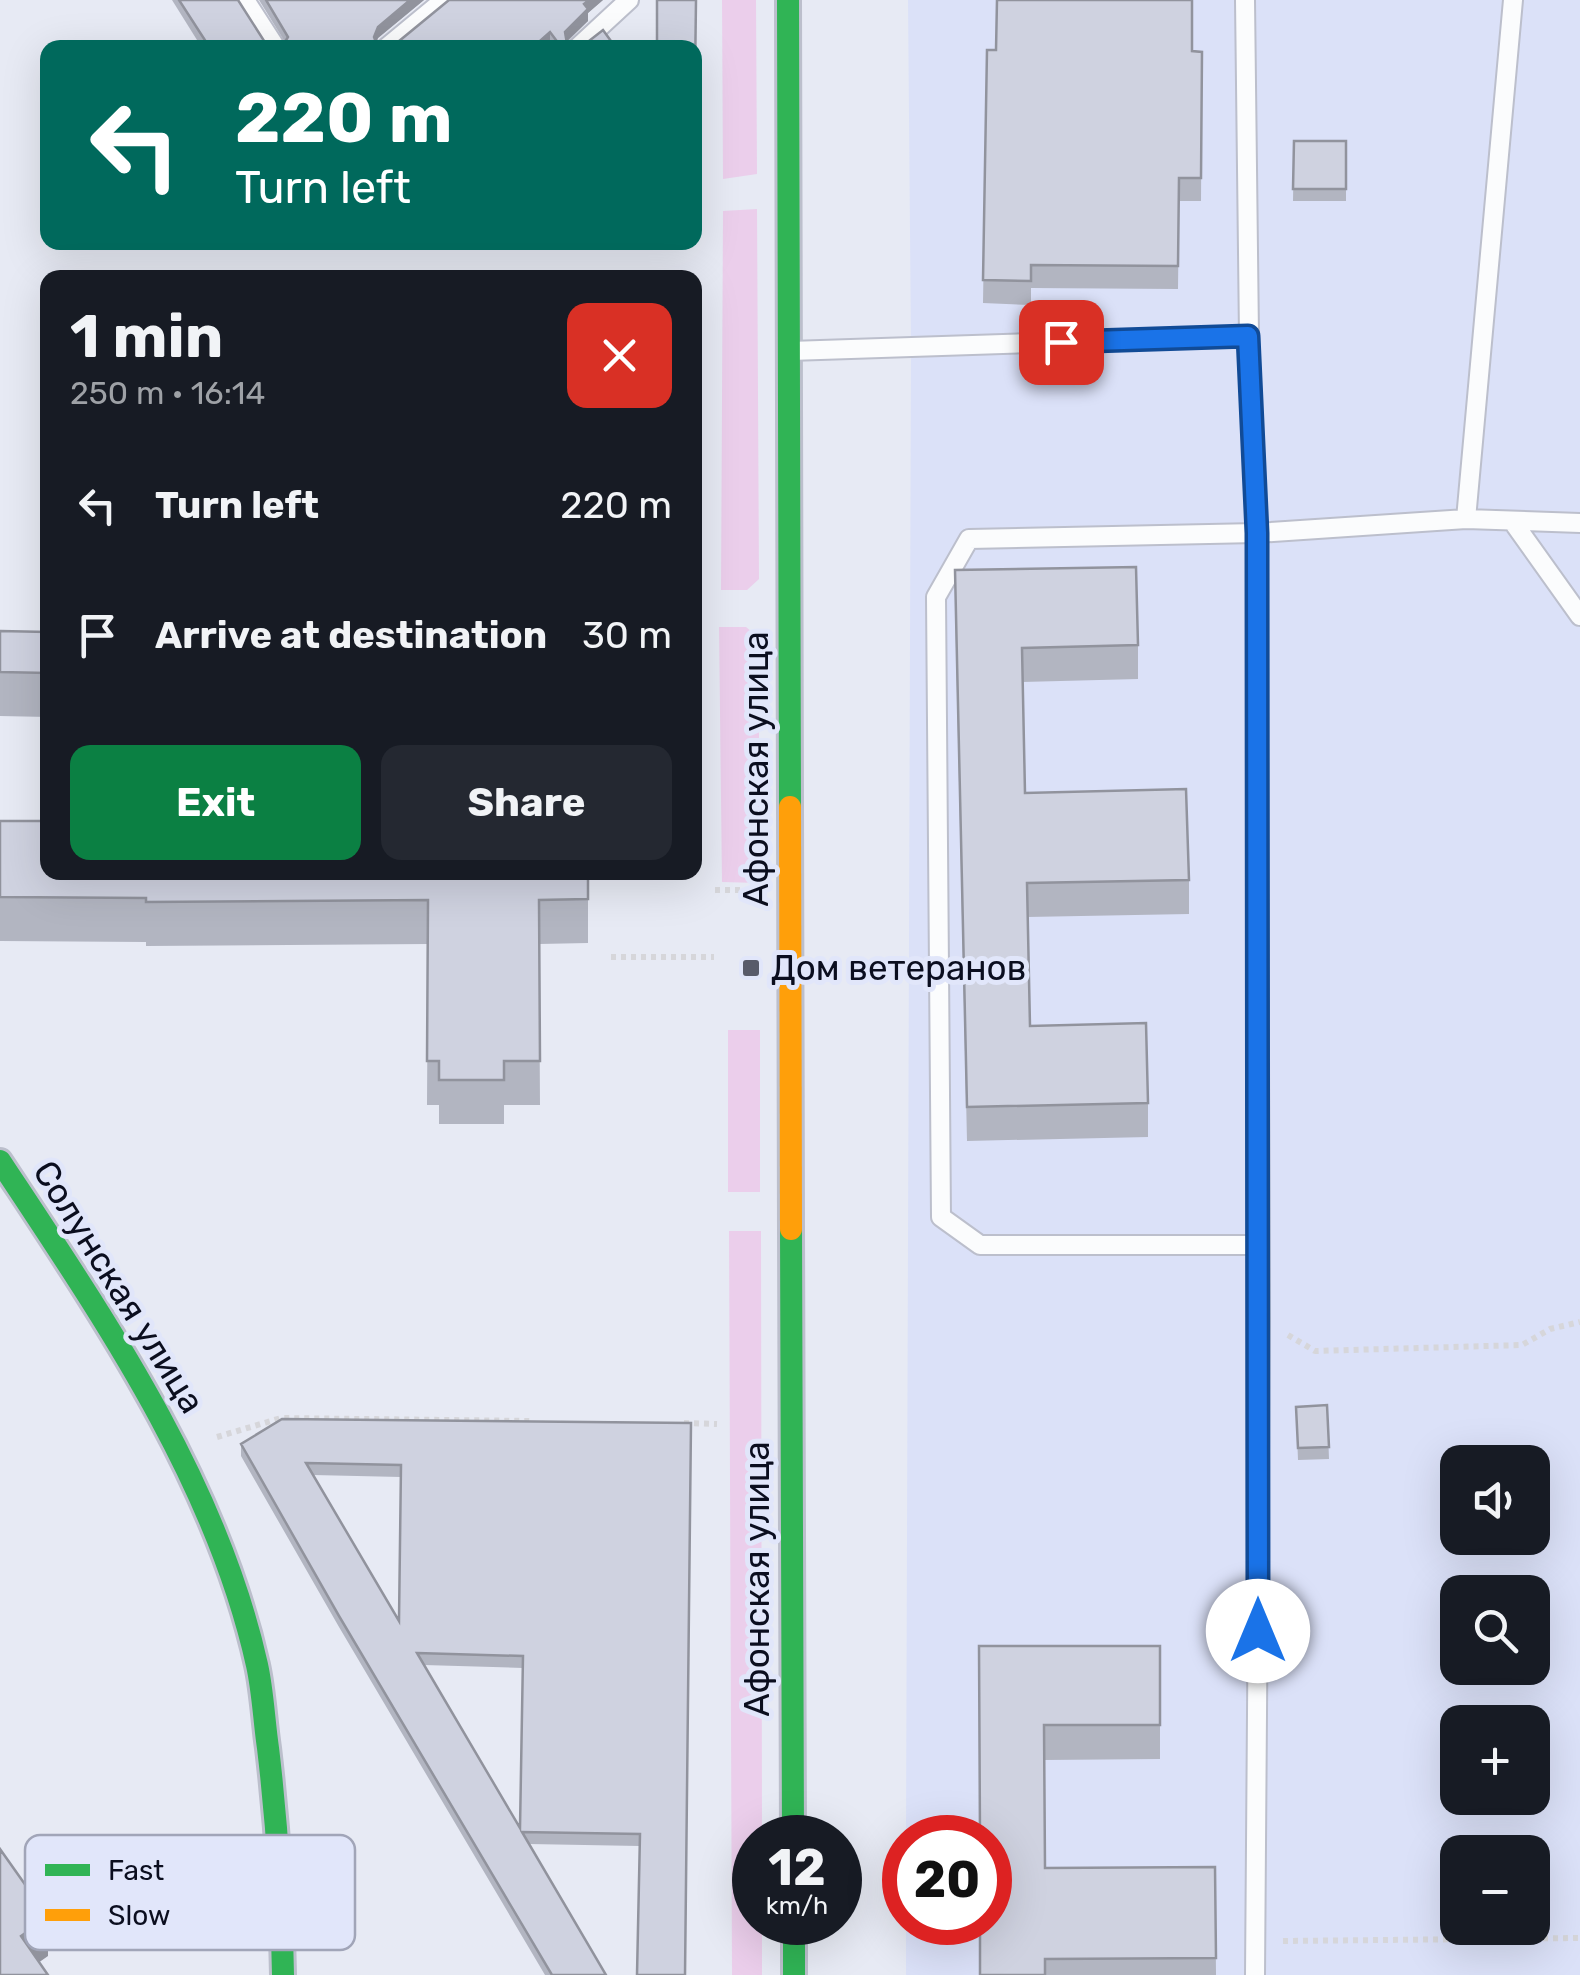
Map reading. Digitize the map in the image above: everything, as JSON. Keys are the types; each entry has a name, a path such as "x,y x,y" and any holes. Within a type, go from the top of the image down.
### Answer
{"street":[{"name":"Афонская улица","path":"788,0 793,1815"},
{"name":"Солунская улица","path":"0,1161 112,1331 177,1448 228,1568 256,1661 277,1835"},
{"path":"794,1945 794,1975"}],"lane":[{"path":"396,40 444,0"},
{"path":"586,40 630,0"},
{"path":"1245,0 1248,336 1257,533 1260,1320 1255,1975"},
{"path":"1466,519 1512,0"},
{"path":"248,1 271,40"},
{"path":"790,351 1248,336"},
{"path":"1258,1245 980,1244 941,1217 936,596 970,539 1257,533 1466,519 1580,523"},
{"path":"1514,522 1580,616"}],"path":[{"path":"715,890 757,890"},
{"path":"610,957 714,958"},
{"path":"1260,1320 1315,1351 1522,1345 1550,1329 1580,1322"},
{"path":"177,1448 281,1418 539,1422"},
{"path":"678,1423 717,1424"},
{"path":"1256,1942 1580,1938"}],"shaded area":[{"path":"722,0 756,0 757,174 723,179"},
{"path":"908,0 1580,0 1580,1975 906,1975 906,1945 1012,1945 1012,1815 906,1815 911,346"},
{"path":"757,209 759,579 747,590 721,590 723,211"},
{"path":"719,627 746,627 759,638 759,883 722,882"},
{"path":"728,1030 760,1030 760,1192 728,1192"},
{"path":"729,1231 761,1231 762,1815 732,1815 732,1945 762,1945 762,1975 732,1975"}],"building":[{"path":"179,0 238,0 263,40 205,40"},
{"path":"266,0 410,0 378,27 375,40 286,40"},
{"path":"449,0 589,0 584,4 588,9 565,32 566,40 556,40 550,32 541,40 400,40"},
{"path":"657,0 696,0 695,40 657,40"},
{"path":"997,0 1192,0 1192,51 1202,52 1201,178 1179,178 1178,266 1031,265 1031,281 983,280 987,50 996,50"},
{"path":"603,30 610,40 590,40"},
{"path":"1294,141 1346,141 1346,189 1293,189"},
{"path":"1136,567 1138,645 1022,648 1025,793 1186,789 1189,880 1027,883 1030,1026 1146,1023 1148,1103 967,1107 955,570"},
{"path":"0,631 40,632 40,673 0,672"},
{"path":"0,821 40,821 40,880 588,880 588,899 539,900 540,1061 504,1061 504,1080 439,1080 439,1061 427,1061 428,900 146,902 146,898 0,897"},
{"path":"1327,1405 1329,1447 1298,1448 1296,1407"},
{"path":"282,1419 691,1423 685,1975 637,1975 640,1834 522,1832 606,1975 552,1975 241,1444","holes":["306,1463 401,1465 399,1621","417,1653 523,1656 520,1828"]},
{"path":"979,1646 1160,1646 1160,1725 1044,1725 1045,1868 1215,1867 1216,1958 1045,1959 1045,1975 980,1975 980,1945 1012,1945 1012,1815 980,1815"},
{"path":"0,1849 25,1884 25,1933 21,1936 25,1950 31,1950 48,1975 0,1975"}],"traffic: fast":[{"path":"788,0 790,807"},
{"path":"0,1161 152,1402 214,1530 257,1665 276,1835"},
{"path":"791,1229 793,1815"},
{"path":"794,1945 794,1975"},
{"path":"283,1950 283,1975"}],"traffic: slow":[{"path":"790,807 791,1229"}],"place":[{"name":"Дом ветеранов","path":"751,968"}],"route":[{"path":"1061,342 1248,336 1257,533 1258,1631"}]}
